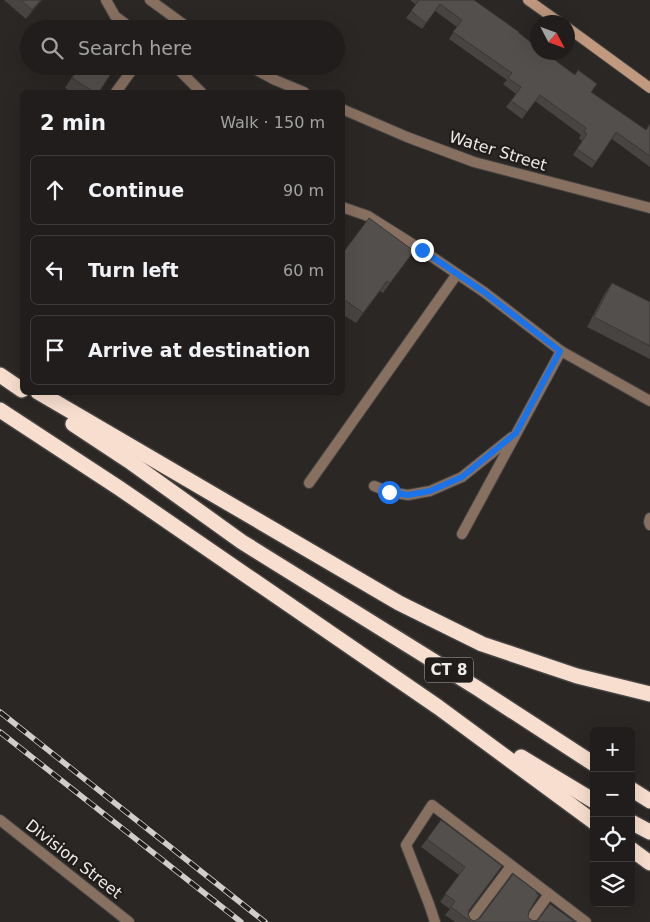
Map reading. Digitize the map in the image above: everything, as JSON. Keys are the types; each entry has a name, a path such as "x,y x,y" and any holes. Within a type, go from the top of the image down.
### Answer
{"highway":[{"path":"0,370 20,383"},
{"path":"0,375 20,389"},
{"name":"CT 8","path":"30,395 129,461 242,542 478,688 590,761"},
{"path":"43,395 399,603 482,644 577,676 650,694"},
{"name":"CT 8","path":"0,410 119,488 438,707 590,799"},
{"path":"438,707 590,819"},
{"path":"635,792 650,801"},
{"path":"635,824 650,832"},
{"path":"635,852 650,863"}],"main road":[{"path":"528,0 549,15"},
{"path":"575,33 650,88"}],"street":[{"path":"106,0 115,16 120,20"},
{"path":"150,0 178,20"},
{"path":"117,90 128,75"},
{"path":"184,75 199,90"},
{"path":"265,75 299,90"},
{"name":"Water Street","path":"345,110 407,137 474,162 650,208"},
{"path":"345,207 368,216 422,250 484,292 560,351 650,402"},
{"path":"309,483 457,274"},
{"path":"462,534 560,351"},
{"path":"374,486 389,492 408,495 430,491 462,477 516,433"},
{"path":"650,518 648,522 650,525"},
{"path":"435,922 406,845 432,805 586,922"},
{"name":"Division Street","path":"0,820 129,922"},
{"path":"469,922 511,866"},
{"path":"529,922 549,894"}],"building":[{"path":"21,0 41,0 32,10"},
{"path":"419,0 474,0 530,42 530,60 555,60 575,75 578,70 597,84 591,92 646,130 650,124 650,156 616,132 596,162 577,149 587,134 584,132 586,128 540,95 527,112 511,101 521,87 508,78 512,73 453,32 462,20 440,4 426,23 411,11"},
{"path":"74,75 110,75 100,90 91,90 72,78"},
{"path":"369,218 414,251 390,283 387,281 363,313 345,300 345,250"},
{"path":"612,283 650,302 650,346 594,317"},
{"path":"441,820 502,866 469,910 470,919 474,921 480,918 513,874 539,895 529,911 528,917 530,919 533,921 538,920 550,904 575,922 471,922 451,907 455,901 445,894 465,867 427,839"}],"railway":[{"path":"0,712 265,922"},
{"path":"0,732 241,922"}],"route":[{"path":"389,492 408,495 430,491 462,477 516,433 560,351 484,292 422,250"}]}
